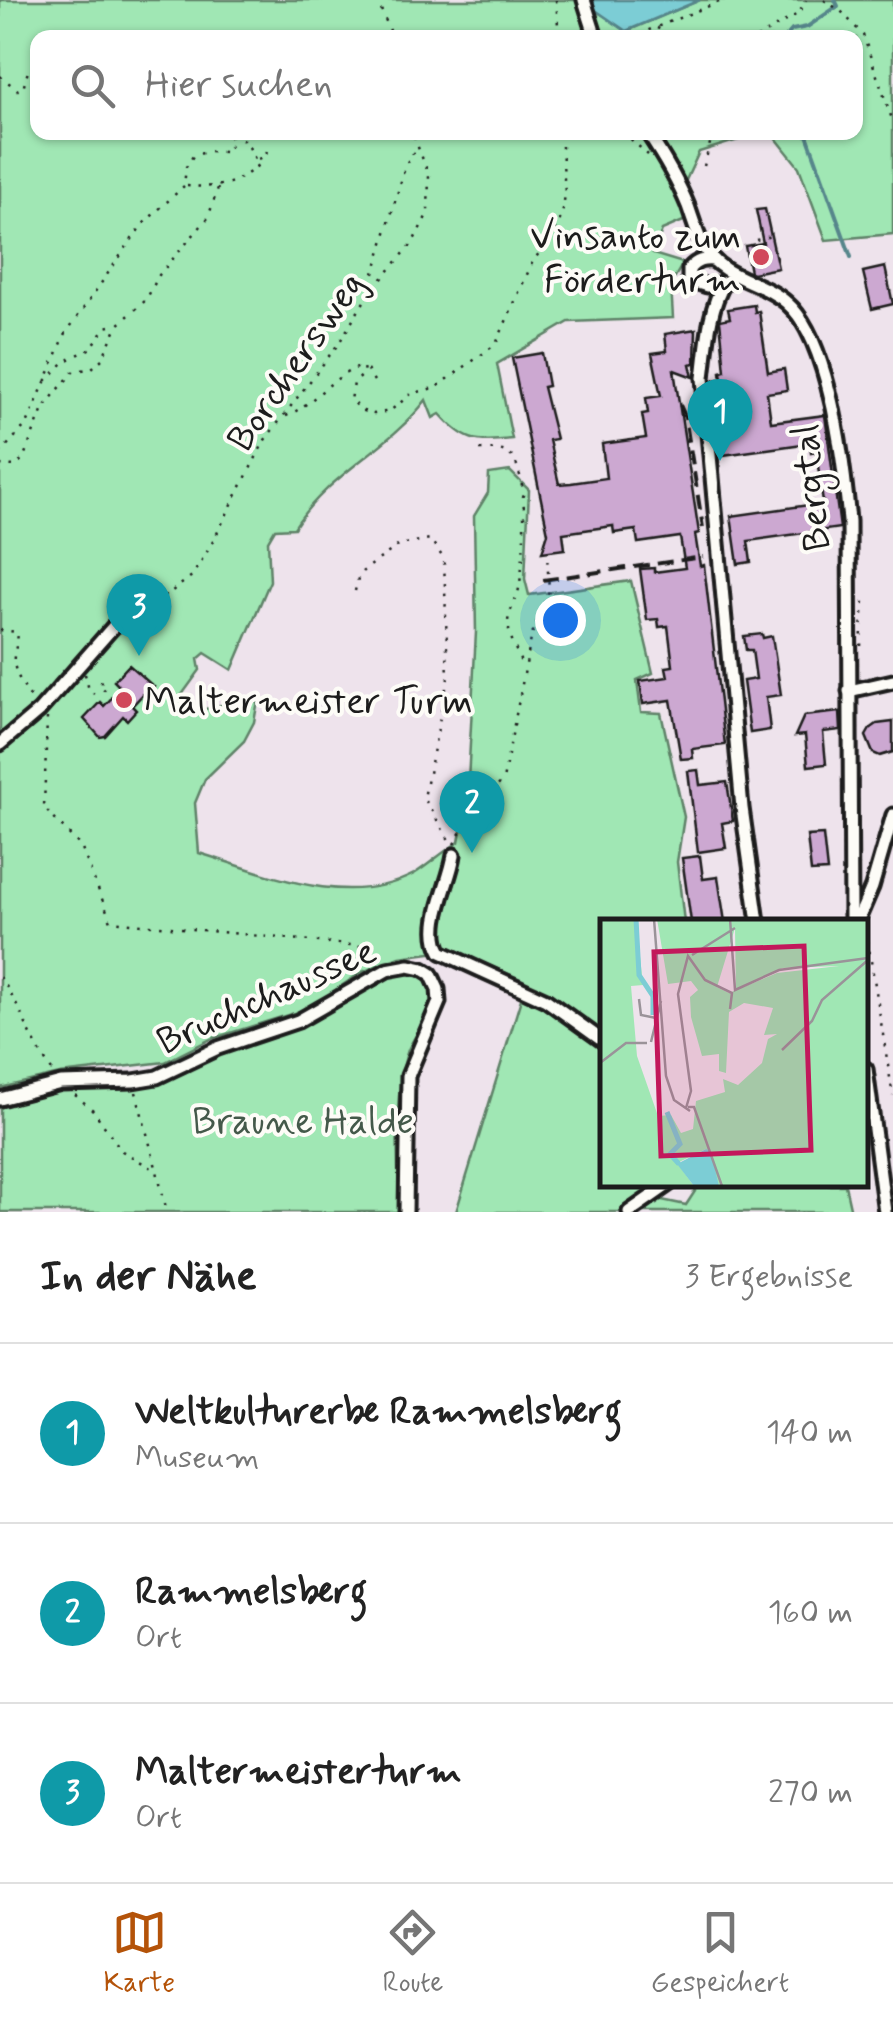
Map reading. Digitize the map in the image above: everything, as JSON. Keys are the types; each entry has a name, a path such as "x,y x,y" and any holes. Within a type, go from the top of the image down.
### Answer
{"street":[{"path":"584,0 593,30"},
{"name":"Bergtal","path":"652,140 670,166 704,248 714,260 731,279 764,288 796,311 812,343 834,408 849,521 854,919"},
{"path":"714,260 694,263 689,268 689,280 707,286 731,279"},
{"path":"731,279 718,296 703,378 742,808 758,919"},
{"path":"0,744 44,706 113,627 140,607 156,602"},
{"path":"850,690 893,681"},
{"path":"856,919 872,887 893,815"},
{"path":"453,851 438,914 436,938 442,952 546,1000 600,1039"},
{"path":"431,974 442,952"},
{"name":"Bruchchaussee","path":"0,1099 61,1083 133,1081 158,1076 218,1048 298,1021 387,970 408,966 431,974 438,989 438,1002 408,1076 406,1212"},
{"path":"868,1085 885,1212"},
{"path":"629,1212 665,1187"}],"path":[{"path":"377,0 390,30"},
{"path":"556,0 558,30"},
{"path":"648,30 724,0"},
{"path":"771,30 798,14 806,0"},
{"path":"825,2 858,30"},
{"path":"655,27 662,30"},
{"path":"863,35 893,122"},
{"path":"0,76 23,90 30,72"},
{"path":"0,453 27,424 66,333 142,225 184,186 192,156 224,152 231,140"},
{"path":"184,186 218,188 248,174 258,164 242,140"},
{"name":"Borchersweg","path":"156,602 192,576 252,461 340,343 368,295 412,244 428,213 428,175 415,140"},
{"path":"365,370 354,384 351,400 362,411 390,411 411,394 436,386 496,344 533,261 562,216 565,194 562,140"},
{"path":"704,166 712,140"},
{"path":"257,158 263,159 268,145"},
{"path":"368,295 406,164 418,147"},
{"path":"0,465 15,466 22,459 44,407 74,372 92,368 102,359 117,326 146,300 159,275 208,218 218,188"},
{"path":"755,240 776,235"},
{"path":"46,382 64,362 92,348 106,327 117,326"},
{"path":"284,416 314,399 349,370 362,366 374,381"},
{"path":"480,450 500,450 510,455 521,484 524,531 520,582 508,622 524,669"},
{"path":"355,591 359,574 400,545 430,539 444,559 448,678 424,798 453,851"},
{"path":"453,851 467,821 503,780 532,634 549,591 547,554"},
{"path":"0,630 17,632 14,664 44,706 44,808 81,847 111,921 360,946 387,970"},
{"path":"84,672 94,695 100,682"},
{"path":"88,688 100,682"},
{"path":"100,682 112,698"},
{"path":"868,941 893,1096"},
{"path":"0,976 14,996 37,1051 61,1083 93,1110 122,1151 156,1171"},
{"path":"133,1081 166,1212"}],"green space":[{"path":"0,0 593,0 594,9 626,30 30,30 30,140 738,140 699,152 681,191 693,217 662,230 653,254 683,263 671,284 673,318 569,322 497,364 512,439 489,441 464,435 440,414 433,418 426,400 395,433 324,492 294,528 275,529 268,541 270,581 232,670 205,653 198,659 200,670 181,696 190,713 259,695 254,722 244,741 205,779 195,803 199,853 278,878 333,888 361,889 388,884 420,870 459,842 467,800 476,632 474,516 488,493 489,474 510,471 529,490 525,579 529,595 631,581 653,673 637,680 641,712 661,713 684,817 677,862 684,919 600,919 600,1187 654,1187 657,1199 686,1205 698,1187 845,1187 851,1212 456,1212 524,989 523,980 453,950 400,957 362,972 307,1009 211,1039 165,1062 60,1074 0,1088"},
{"path":"700,0 893,0 893,234 826,240 799,167 778,140 863,140 863,30 629,30"},
{"name":"Braune Halde","path":"414,971 429,983 433,1001 403,1068 398,1130 399,1212 0,1212 0,1103 56,1089 157,1083 219,1053 297,1026 388,975"}],"water":[{"path":"593,0 700,0 628,30 594,9"}],"building":[{"name":"Vinsanto zum Förderturm","path":"765,209 778,268 753,273 745,246 763,243 756,210"},
{"path":"885,267 893,304 872,309 863,272"},
{"path":"754,305 755,312 759,311 768,372 784,369 787,390 767,393 771,422 825,415 840,528 748,541 751,562 738,564 731,516 823,503 816,451 811,452 810,443 723,455 714,380 722,379 721,372 725,371 720,320 730,318 728,309"},
{"path":"696,329 695,363 690,364 693,377 674,370 699,533 695,534 700,566 704,565 725,745 692,749 693,758 681,759 671,700 643,704 640,681 668,677 666,667 673,666 668,626 659,627 658,619 647,620 640,569 654,568 654,572 685,568 680,537 638,543 636,530 614,533 613,526 563,533 565,549 542,552 548,533 512,358 542,353 548,386 543,387 556,439 549,440 559,484 606,478 602,444 646,438 642,414 648,413 646,398 661,396 652,353 667,351 665,334"},
{"path":"762,634 763,638 772,636 781,695 766,697 770,730 750,733 743,681 756,679 752,650 746,650 744,636"},
{"name":"Maltermeister Turm","path":"129,665 154,687 132,706 136,710 127,720 123,716 100,737 84,719 121,688 114,681"},
{"path":"840,712 841,730 823,732 826,764 808,766 805,735 795,736 804,716"},
{"path":"893,722 893,752 880,756 873,753 866,736 870,729"},
{"path":"698,770 700,785 727,782 733,821 722,823 726,848 698,852 688,771"},
{"path":"823,835 827,871 811,872 807,836"},
{"path":"700,856 703,879 718,877 725,919 691,919 682,858"}],"waterway":[{"path":"792,30 807,27 838,6 835,0"},
{"path":"809,140 851,257"}],"railway":[{"path":"680,405 703,528"},
{"path":"543,580 703,557"}],"place":[{"name":"Vinsanto zum Förderturm","path":"761,257"},
{"name":"Weltkulturerbe Rammelsberg","path":"720,461"},
{"name":"Maltermeisterturm","path":"139,656"},
{"name":"Maltermeister Turm","path":"124,700"},
{"name":"Rammelsberg","path":"472,853"}]}
